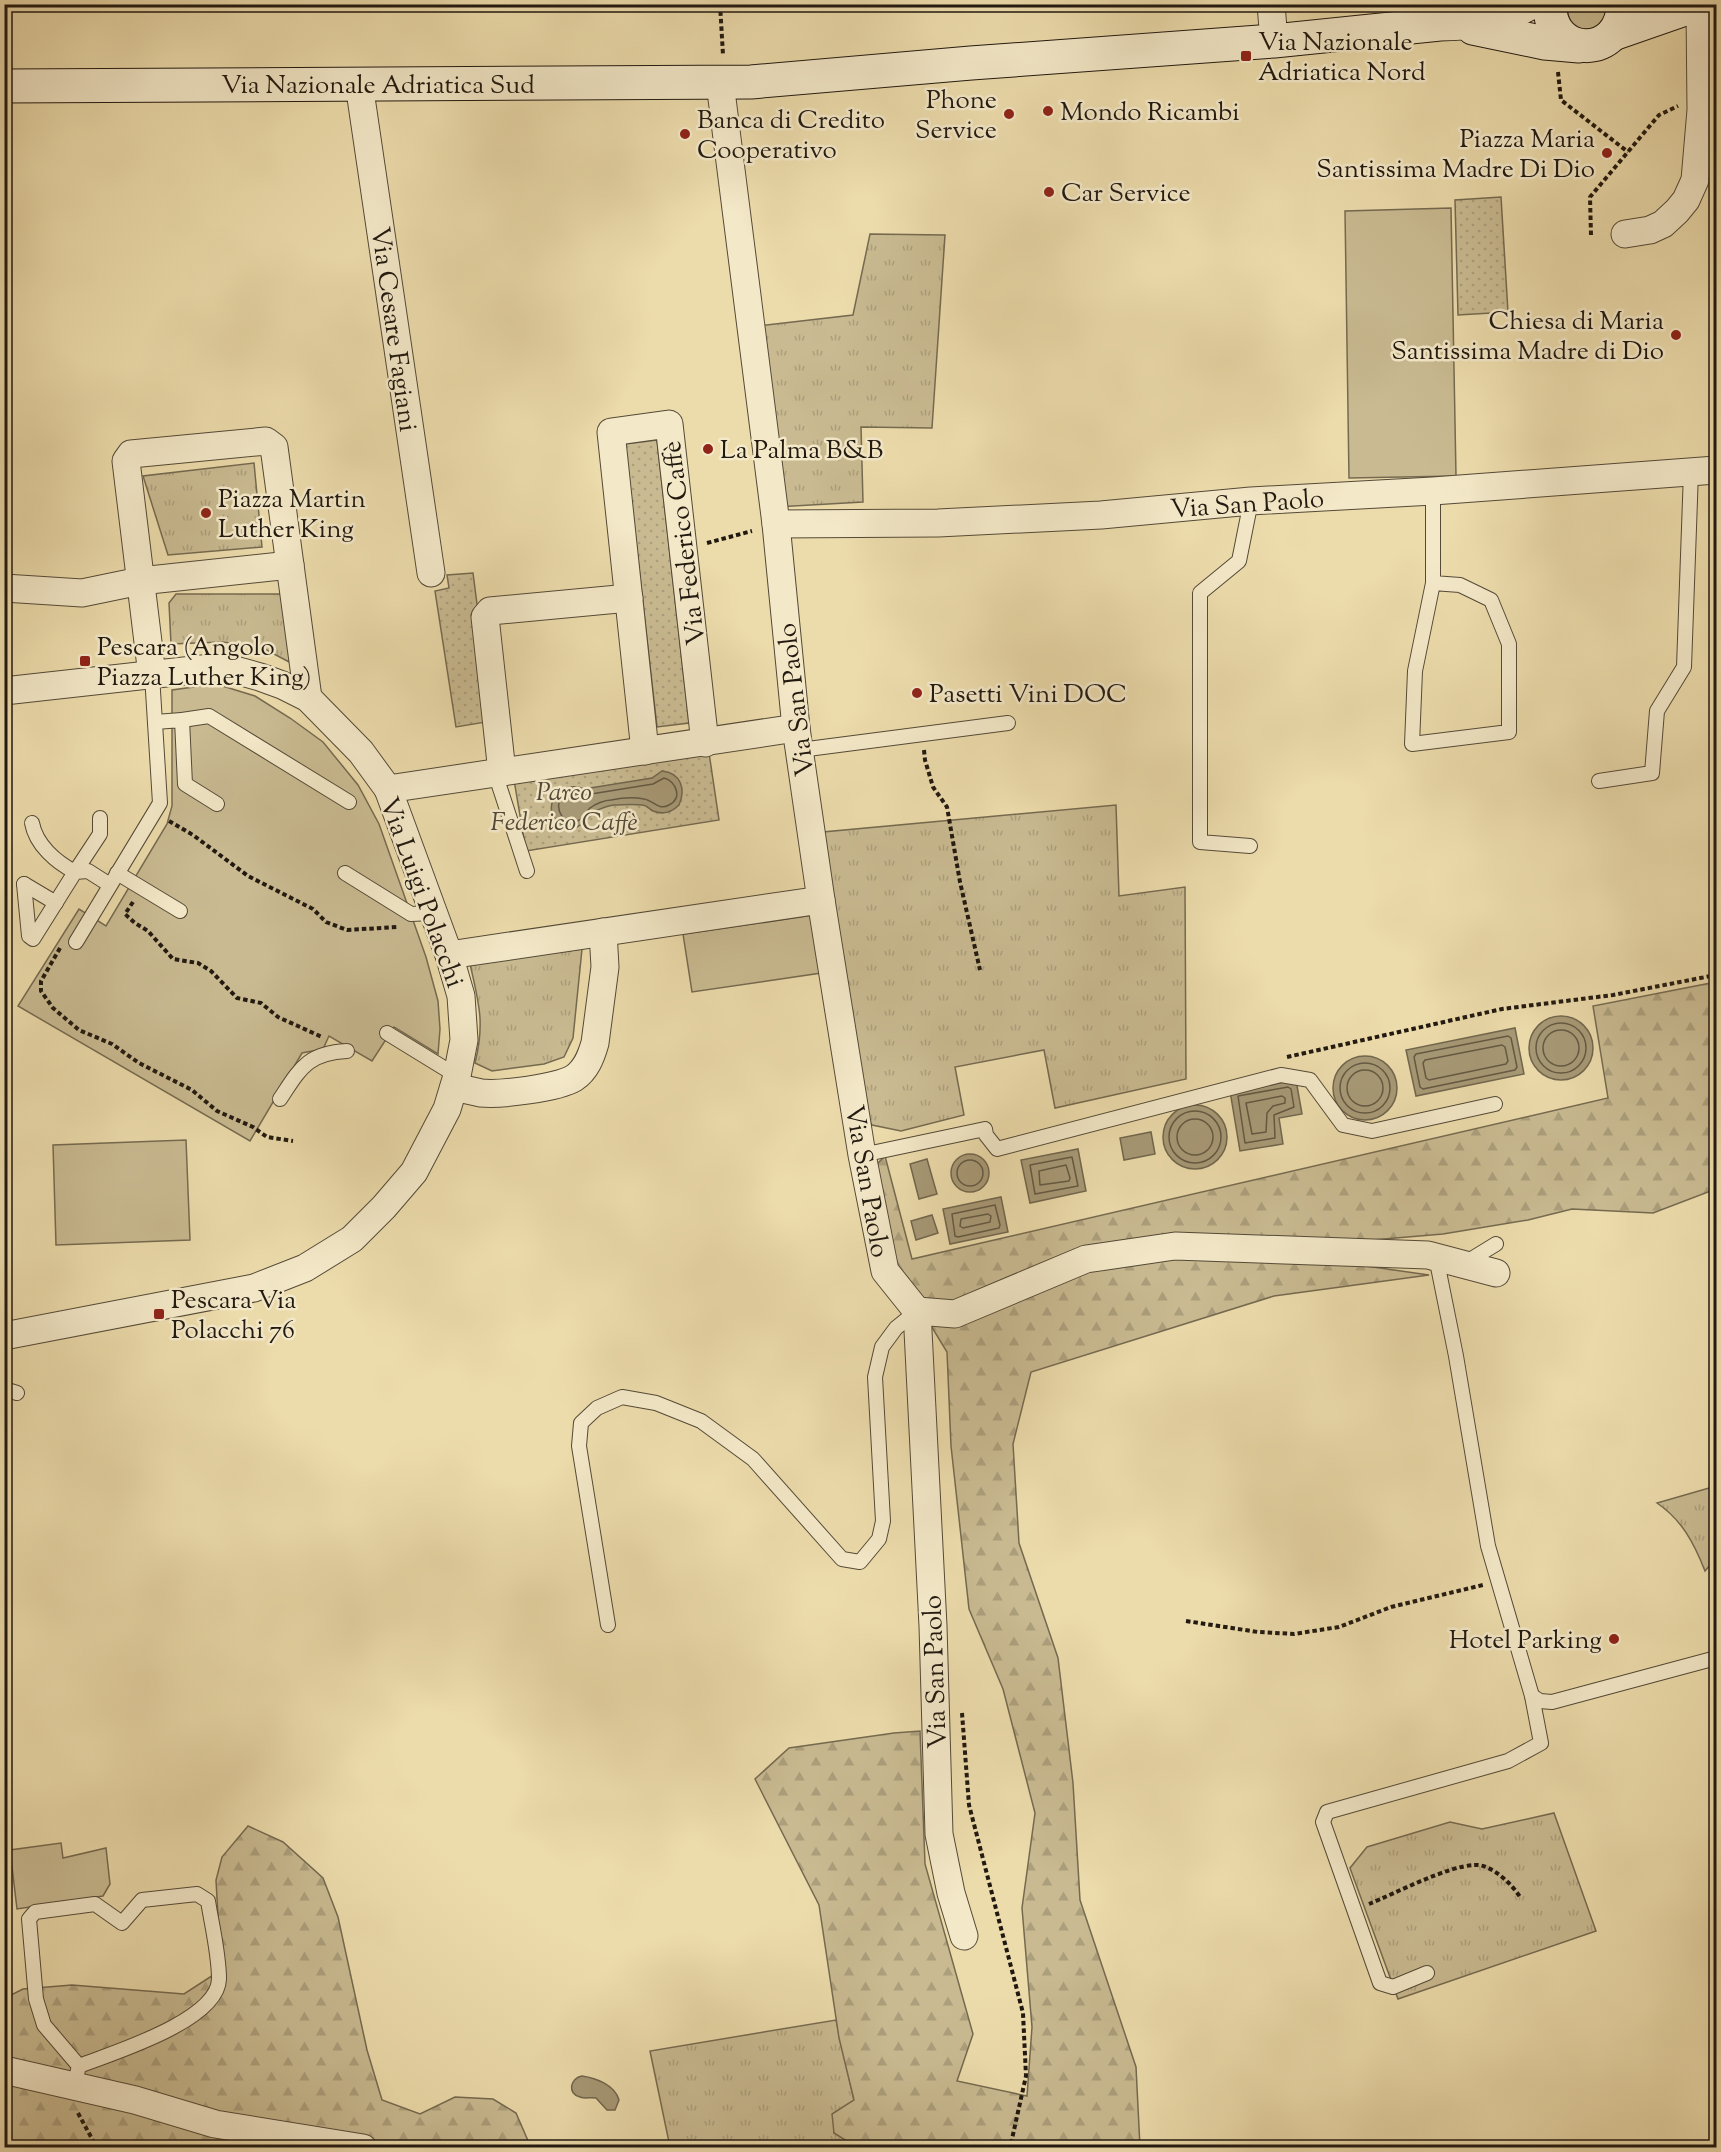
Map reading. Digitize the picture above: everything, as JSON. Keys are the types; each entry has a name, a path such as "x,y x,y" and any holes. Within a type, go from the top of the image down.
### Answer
{"main road":[{"path":"735,83 1274,41 1457,24 1509,15 1528,4"},
{"path":"1550,4 1551,20 1559,34 1571,43 1568,45"},
{"path":"1457,24 1568,45 1597,44 1618,19 1692,7"},
{"name":"Via Nazionale Adriatica Sud","path":"4,86 735,83"}],"street":[{"path":"1271,4 1274,41"},
{"path":"1625,234 1650,230 1663,224 1677,212 1686,200 1695,180 1701,95 1692,7"},
{"name":"Via San Paolo","path":"735,83 798,739 821,900 862,1155 885,1271 916,1311 933,1626 939,1834 951,1893 964,1936"},
{"name":"Via Cesare Fagiani","path":"359,84 431,573"},
{"name":"Via Federico Caffè","path":"645,751 611,432 669,424 705,743"},
{"path":"152,675 126,461 131,454 266,441 274,447 308,698"},
{"name":"Via San Paolo","path":"776,524 949,522 1101,514 1251,501 1433,491 1704,471"},
{"path":"4,588 82,593 140,581 290,565"},
{"path":"499,772 485,617 490,611 628,598"},
{"name":"Via Luigi Polacchi","path":"4,691 211,668 235,670 282,685 308,698 361,752 388,789 424,914 449,955 461,996 465,1041 447,1109 414,1172 352,1239 304,1268 255,1288 4,1336"},
{"path":"388,789 705,743 798,739"},
{"path":"449,955 821,900"},
{"path":"455,1081 483,1093 541,1088 565,1083 575,1078 583,1070 592,1054 597,1030 604,967 603,932"},
{"path":"916,1311 955,1314 1086,1259 1175,1246 1428,1255 1496,1273"},
{"path":"4,2070 76,2076 135,2100 215,2124 363,2148"}],"lane":[{"path":"1599,782 1652,773 1657,711 1684,667 1704,471"},
{"path":"1433,491 1433,583 1415,671 1412,744 1509,732 1509,644 1491,600 1460,585 1433,583"},
{"path":"1250,846 1200,842 1200,593 1239,561 1251,501"},
{"path":"70,942 90,919 160,803 152,675"},
{"path":"155,722 209,716 349,801"},
{"path":"182,720 185,784 217,804"},
{"path":"798,739 923,734 1008,723"},
{"path":"499,772 527,871"},
{"path":"56,903 100,834 100,818"},
{"path":"32,823 34,835 60,863 75,872 88,871 141,888 180,912"},
{"path":"345,873 405,910 424,914"},
{"path":"387,1033 455,1081"},
{"path":"280,1099 300,1070 313,1058 346,1051"},
{"path":"862,1155 985,1129 986,1135 997,1149 1281,1076 1310,1080 1342,1125 1372,1131 1495,1104"},
{"path":"1463,1264 1496,1244"},
{"path":"1427,1973 1394,1987 1380,1983 1323,1822 1327,1812 1508,1761 1541,1743 1532,1695 1488,1546 1456,1356 1436,1257"},
{"path":"608,1625 579,1446 581,1423 597,1408 622,1397 656,1403 701,1421 753,1459 842,1559 860,1562 879,1539 883,1521 875,1377 882,1347 896,1328 916,1311"},
{"path":"1532,1695 1540,1701 1552,1702 1716,1658"},
{"path":"197,1894 208,1901 219,1982 210,2002 180,2025 141,2042 76,2076 44,2025 36,1999 29,1919 35,1912 95,1904 122,1923 142,1900 197,1894"}],"path":[{"path":"720,4 723,39 735,83"},
{"path":"1568,45 1557,62 1561,100 1628,152"},
{"path":"1591,236 1590,197 1659,115 1701,95"},
{"path":"683,550 776,524"},
{"path":"923,734 925,760 933,787 947,807 960,882 980,970"},
{"path":"155,811 194,836 248,876 313,909 326,922 335,926 347,930 414,926 419,924 424,914"},
{"path":"141,888 125,915 148,931 173,959 198,963 211,970 237,998 261,1003 278,1017 316,1033 325,1040 329,1053"},
{"path":"70,942 41,981 41,991 53,1008 79,1030 112,1044 139,1063 192,1090 217,1111 253,1127 267,1137 293,1141"},
{"path":"1283,1058 1502,1009 1613,995 1716,975"},
{"path":"1186,1621 1258,1632 1294,1634 1339,1627 1391,1607 1498,1581"},
{"path":"962,1712 969,1805 1023,2013 1026,2076 1010,2148"},
{"path":"1354,1910 1450,1870 1478,1865 1499,1875 1514,1887 1520,1897"},
{"path":"76,2076 75,2104 97,2148"}],"green space":[{"path":"1567,5 1608,5 1607,17 1592,31 1581,28 1570,20"},
{"path":"1501,197 1508,312 1458,315 1455,200"},
{"path":"1451,208 1456,476 1349,478 1345,211"},
{"path":"870,234 945,235 932,428 861,427 863,502 776,507 757,326 853,315"},
{"path":"657,440 689,723 657,727 625,444"},
{"path":"254,463 262,547 168,555 143,476"},
{"path":"473,573 492,721 456,727 435,591 449,588 447,575"},
{"path":"176,594 281,594 293,664 259,646 222,642 171,644 169,603"},
{"path":"216,684 255,696 290,718 323,742 358,785 379,824 426,957 438,1001 440,1029 438,1054 394,1027 372,1061 329,1036 323,1049 302,1053 250,1141 18,1006 79,909 106,926 167,824 172,806 172,690"},
{"name":"Parco Federico Caffè","path":"708,746 719,820 526,851 513,774"},
{"path":"1116,805 1119,896 1185,887 1186,1079 1055,1108 1044,1050 955,1067 964,1115 901,1131 872,1125 867,1118 823,832"},
{"path":"813,915 821,973 692,992 683,934"},
{"path":"582,949 573,1038 564,1057 544,1064 492,1071 475,1063 480,1036 480,1014 470,964"},
{"path":"1716,982 1716,1189 1653,1213 1572,1209 1528,1220 1443,1234 1372,1240 1345,1263 1429,1275 1274,1296 1031,1372 1013,1444 1019,1543 1058,1658 1073,1783 1080,1900 1136,2067 1140,2147 858,2148 834,2133 832,2114 854,2100 839,2038 819,1905 755,1779 789,1748 920,1731 925,1864 973,2034 957,2081 1027,2096 1032,2027 1022,1908 1035,1813 1003,1689 969,1609 951,1446 947,1352 905,1283 886,1234 872,1169 885,1156 912,1259 1608,1098 1593,1006"},
{"path":"186,1140 190,1240 56,1245 53,1145"},
{"path":"1716,1486 1716,1558 1705,1571 1686,1533 1674,1517 1657,1503"},
{"path":"1554,1813 1596,1931 1398,1999 1350,1868 1367,1847 1450,1822 1482,1829"},
{"path":"248,1826 283,1842 323,1878 338,1917 367,2050 382,2100 420,2114 455,2097 493,2099 516,2113 529,2143 536,2147 5,2148 5,1998 23,1989 72,1985 184,1994 221,1970 216,1880 222,1857"},
{"path":"61,1843 63,1858 106,1848 110,1884 103,1896 17,1909 10,1850"},
{"path":"836,2020 854,2100 834,2133 858,2147 670,2147 650,2051"}],"water":[{"path":"662,771 678,778 682,788 679,805 670,811 657,812 644,805 614,805 596,811 581,825 573,828 561,824 552,812 554,798 566,788 584,789 652,778"},
{"path":"1561,1016 1579,1022 1587,1030 1593,1048 1587,1066 1579,1074 1561,1080 1543,1074 1535,1066 1529,1048 1535,1030 1543,1022"},
{"path":"1515,1028 1524,1074 1416,1096 1406,1050"},
{"path":"1365,1056 1383,1062 1391,1070 1397,1088 1391,1106 1383,1114 1365,1120 1347,1114 1339,1106 1333,1088 1339,1070 1347,1062"},
{"path":"1296,1080 1302,1114 1279,1118 1283,1144 1240,1151 1230,1091"},
{"path":"1195,1105 1213,1111 1221,1119 1227,1137 1221,1155 1213,1163 1195,1169 1177,1163 1169,1155 1163,1137 1169,1119 1177,1111"},
{"path":"1151,1132 1155,1154 1124,1160 1120,1138"},
{"path":"1078,1149 1086,1191 1030,1203 1021,1160"},
{"path":"970,1154 984,1159 989,1173 984,1187 970,1192 956,1187 951,1173 956,1159"},
{"path":"927,1159 937,1194 919,1199 910,1164"},
{"path":"1001,1197 1008,1232 950,1244 943,1209"},
{"path":"932,1215 938,1233 916,1240 911,1221"},
{"path":"582,2076 593,2078 614,2090 619,2100 615,2110 607,2110 596,2098 582,2098 573,2093 573,2083"}],"place":[{"name":"Via Nazionale Adriatica Nord","path":"1246,56"},
{"name":"Mondo Ricambi","path":"1048,111"},
{"name":"Phone Service","path":"1009,114"},
{"name":"Banca di Credito Cooperativo","path":"685,134"},
{"name":"Piazza Maria Santissima Madre Di Dio","path":"1607,153"},
{"name":"Car Service","path":"1049,192"},
{"name":"Chiesa di Maria Santissima Madre di Dio","path":"1676,335"},
{"name":"La Palma B&B","path":"708,449"},
{"name":"Piazza Martin Luther King","path":"206,513"},
{"name":"Pescara (Angolo Piazza Luther King)","path":"85,661"},
{"name":"Pasetti Vini DOC","path":"917,693"},
{"name":"Pescara Via Polacchi 76","path":"159,1314"},
{"name":"Hotel Parking","path":"1614,1639"}]}
